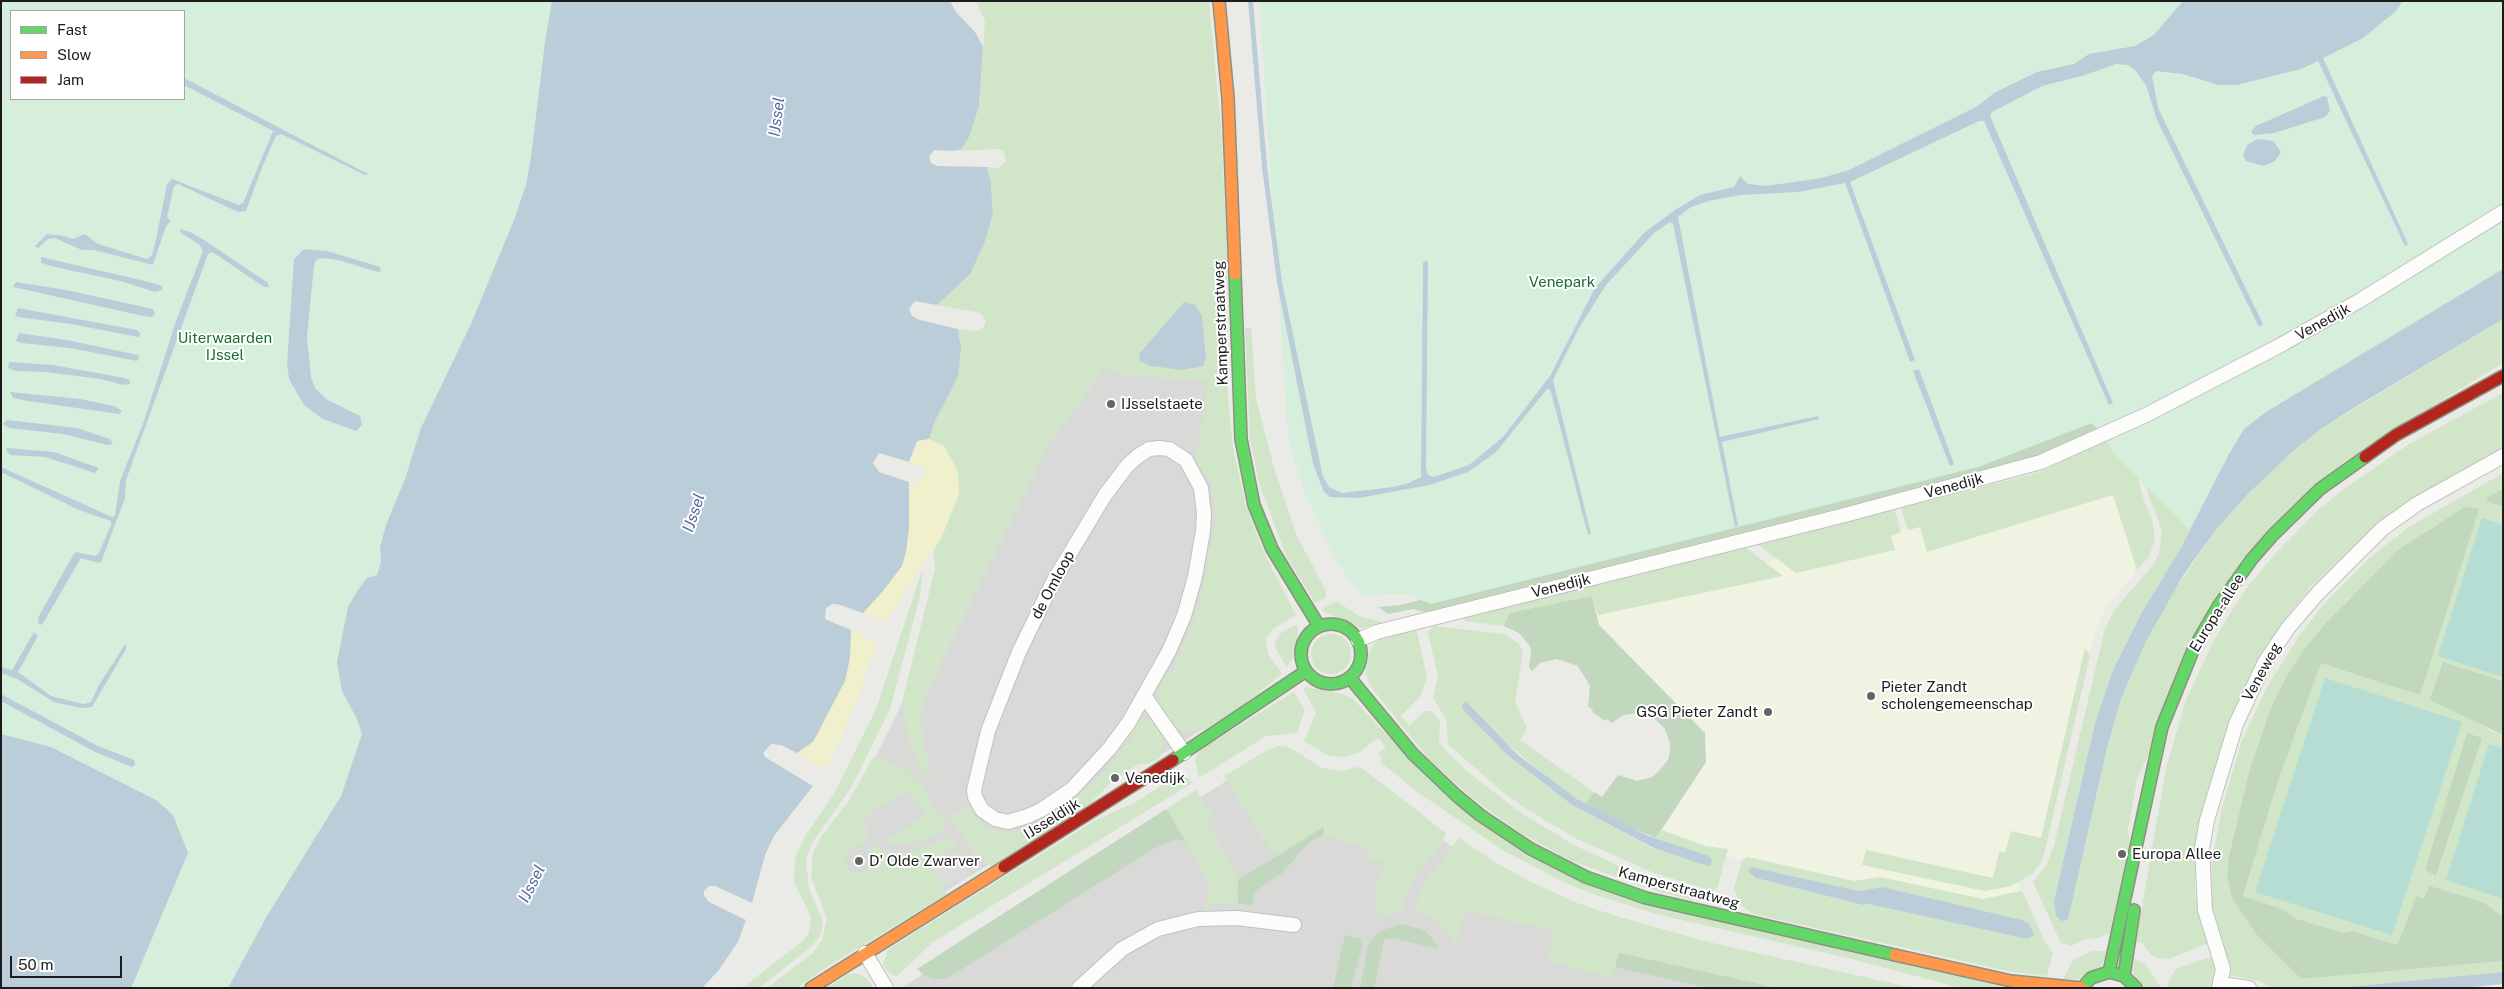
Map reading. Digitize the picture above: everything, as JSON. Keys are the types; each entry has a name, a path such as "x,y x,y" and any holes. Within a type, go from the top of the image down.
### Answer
{"main road":[{"name":"Kamperstraatweg","path":"1219,1 1228,98 1241,438 1254,505 1272,549 1318,626"},
{"name":"Europa-allee","path":"2109,972 2162,726 2194,648 2219,605 2252,559 2273,535 2320,489 2396,435 2503,376"},
{"name":"Europa-allee","path":"2124,976 2146,832 2170,728 2201,650 2226,610 2259,563 2300,518 2351,475 2399,442 2503,385"},
{"path":"1337,624 1347,628 1358,640 1362,652 1360,662 1350,678 1340,683 1322,683 1306,671 1300,656 1301,648 1304,639 1318,626 1337,624"},
{"name":"IJsseldijk","path":"812,988 1184,754 1306,671"},
{"name":"Kamperstraatweg","path":"1350,678 1413,754 1457,796 1480,815 1524,845 1586,877 1655,900 2011,981 2082,988"},
{"path":"2082,988 2096,974 2109,972 2124,976 2136,988"},
{"name":"Kamperstraatweg","path":"2011,981 2028,988"}],"street":[{"name":"Venedijk","path":"1358,640 1377,632 1845,516 2041,462 2146,415 2279,346 2359,302 2503,212"},
{"name":"de Omloop","path":"1149,449 1169,449 1186,460 1196,476 1202,496 1203,531 1195,577 1184,616 1169,651 1145,697 1110,748 1072,789 1056,801 1041,810 1008,822 989,816 977,803 974,790 995,709 1019,652 1054,580 1092,515 1127,466 1149,449"},
{"name":"Veneweg","path":"2220,986 2223,970 2204,910 2202,848 2222,765 2236,724 2265,662 2288,628 2306,607 2382,529 2417,504 2503,456"},
{"path":"1145,697 1184,754"},
{"path":"1084,986 1122,949 1158,929 1198,919 1237,918 1294,925"},
{"path":"865,953 886,988"},
{"path":"2220,986 2249,988"}],"shaded area":[{"path":"976,1 1209,1 1221,128 1227,255 1228,400 1233,448 1246,506 1264,553 1296,615 1274,628 1266,638 1268,654 1282,674 1241,706 1205,729 1187,732 1178,729 1168,719 1160,707 1157,692 1165,672 1172,673 1190,630 1200,600 1216,520 1211,480 1209,476 1203,475 1193,459 1198,449 1207,382 1119,374 1105,368 1052,440 926,693 922,707 921,727 930,772 924,775 911,746 906,728 903,698 935,569 933,552 943,534 944,446 929,439 935,421 958,377 960,337 958,329 977,331 984,327 986,321 981,313 937,305 959,284 978,258 993,214 991,183 987,167 999,168 1006,161 1004,152 999,149 953,151 961,149 979,106 985,21","holes":["1202,316 1206,362 1190,370 1145,364"]},
{"path":"2503,319 2503,363 2392,431 2240,564 2137,779 2128,829 2130,845 2112,935 2106,934 2099,938 2083,940 2071,946 2061,943 2033,882 2046,866 2054,846 2105,628 2115,609 2151,568 2159,554 2162,530 2148,494 2145,479 2203,503 2178,553 2142,612 2113,670 2095,723 2054,901 2064,922 2068,920 2107,748 2121,699 2146,641 2168,600 2215,531 2271,470 2321,429"},
{"path":"1245,328 1251,328 1256,398 1274,468 1297,536 1326,591 1326,598 1315,603 1286,555 1260,486 1250,439"},
{"path":"1099,356 1216,377 1233,575 1206,727 1154,759 1130,766 993,862 861,943 824,861 905,697"},
{"path":"2503,393 2503,450 2393,513 2373,528 2311,587 2287,617 2271,642 2239,701 2223,740 2195,844 2195,895 2209,943 2169,959 2157,958 2151,955 2142,943 2136,942 2166,768 2186,700 2211,646 2231,612 2245,590 2274,555 2319,509 2344,489 2409,444"},
{"path":"2136,411 2035,458 1937,485 1430,613 1413,609 1388,614 1378,607 1401,605 1452,592"},
{"path":"2140,423 2136,470 2144,501 2152,519 2155,539 2149,556 2137,570 2113,495 1927,552 1920,527 1908,530 1901,508 2040,472"},
{"name":"Pieter Zandt scholengemeenschap","path":"2112,461 2141,558 2133,575 2106,607 2095,632 2041,855 2017,880 2019,895 1985,903 1853,884 1722,855 1658,832 1703,762 1589,618 1604,601 1926,523"},
{"path":"2503,473 2503,489 2487,498 2488,502 2503,507 2503,681 2443,662 2470,718 2491,731 2503,735 2503,917 2483,903 2416,896 2399,945 2352,931 2342,934 2297,919 2284,910 2243,896 2278,781 2321,662 2352,595 2302,652 2272,705 2250,768 2232,898 2257,935 2301,979 2503,961 2503,972 2335,988 2273,988 2259,981 2228,975 2229,962 2214,925 2211,911 2212,862 2222,808 2241,743 2266,689 2299,636 2327,601 2367,560 2409,527","holes":["2481,738 2437,875 2425,870"]},
{"path":"2503,489 2503,507 2488,502 2486,498"},
{"path":"2465,507 2479,509 2420,695 2321,663 2278,781 2243,896 2284,910 2297,919 2342,933 2352,931 2398,945 2416,896 2424,898 2430,886 2484,903 2503,917 2503,961 2301,979 2257,935 2232,898 2227,875 2229,857 2250,768 2272,705 2302,652 2327,622 2398,550"},
{"path":"1895,509 1901,532 1891,536 1895,550 1796,573 1757,544"},
{"path":"2482,518 2503,525 2503,677 2438,656"},
{"path":"1745,547 1783,576 1598,615 1592,596 1509,613 1504,626 1465,621 1463,616"},
{"path":"923,568 920,596 890,709 851,788 812,843 806,860 809,889 823,921 821,935 812,946 759,988 742,988 803,941 809,933 811,919 794,882 795,859 804,838 834,794 876,709"},
{"path":"1592,596 1599,625 1705,733 1706,762 1656,838 1622,824 1585,804 1594,792 1602,797 1618,775 1637,781 1652,777 1658,772 1668,760 1670,752 1670,744 1665,729 1654,718 1639,713 1623,715 1612,723 1607,719 1605,721 1592,712 1593,710 1588,706 1590,686 1578,666 1556,659 1540,663 1532,671 1529,667 1530,646 1519,633 1504,626 1509,613"},
{"path":"1336,601 1359,616 1386,623 1361,628 1321,610"},
{"path":"1297,624 1298,636 1293,658 1287,667 1275,648 1275,641 1282,632"},
{"path":"1434,626 1504,634 1519,644 1523,652 1515,702 1527,728 1520,740 1594,792 1585,804 1556,785 1501,738 1469,703 1484,733 1505,753 1572,805 1652,848 1709,856 1656,838 1662,830 1705,846 1728,849 1717,888 1713,891 1654,873 1577,839 1525,808 1499,789 1448,744 1446,719 1433,698 1438,676 1428,632"},
{"path":"1416,628 1427,677 1420,697 1401,716 1409,726 1425,711 1431,711 1440,721 1439,741 1443,748 1469,773 1521,813 1574,845 1625,869 1707,896 1693,900 1653,890 1572,861 1521,833 1473,799 1428,758 1375,692 1369,683 1366,672 1369,653 1380,638"},
{"path":"1335,634 1342,637 1348,643 1351,654 1350,662 1342,671 1335,674 1327,674 1320,671 1312,662 1311,650 1314,643 1323,635"},
{"path":"2085,648 2090,655 2044,854 2040,864 2032,874 2011,886 1985,891 1862,865 1866,850 1993,878 1999,852 2005,853 2011,831 2041,838"},
{"path":"2443,662 2503,681 2503,735 2430,700"},
{"path":"2325,678 2462,722 2392,935 2255,892"},
{"path":"1306,687 1343,694 1353,699 1386,734 1548,866 2006,988 1961,988 1852,959 1656,914 1590,893 1564,882 1504,851 1419,793 1380,762 1382,759 1378,754 1386,747 1378,738 1360,752 1344,757 1327,755 1304,741 1316,712 1303,689"},
{"path":"1294,692 1305,710 1297,733 1266,736 1199,778 1195,760 1201,749"},
{"path":"1148,718 1156,726 1163,740 1164,749 1160,758 1148,764 1139,764 1114,780 1085,808 991,867 982,859 979,860 950,817 968,806 976,818 988,828 1011,832 1048,817 1095,782 1120,754 1131,738 1129,732 1137,721"},
{"path":"2467,733 2482,738 2436,876 2425,870"},
{"path":"2489,744 2503,749 2503,899 2446,880"},
{"path":"1278,746 1285,746 1294,750 1322,768 1340,771 1358,767 1363,769 1446,833 1439,847 1413,880 1408,889 1403,910 1381,917 1376,908 1375,891 1384,863 1369,859 1370,849 1323,835 1324,827 1275,858 1224,776 1264,752"},
{"path":"874,756 891,765 906,768 920,782 946,826 938,834 910,844 892,843 887,839 925,816 909,789 861,819 869,832 862,847 858,846 849,851 845,861 848,869 857,874 868,872 874,860 870,850 873,844 886,852 910,853 948,838 954,840 958,847 927,862 947,894 822,970 797,988 767,988 813,953 822,941 827,919 811,877 813,852 821,837 848,802"},
{"path":"1259,760 1423,825 1483,870 1554,904 1853,988 901,988"},
{"path":"1179,775 1188,778 1192,783 933,942 897,976 886,970 883,964 885,958 888,950 895,945 1096,820 1134,803"},
{"path":"1196,790 1214,817 1206,822 1240,879 1236,887 1238,903 1212,904 1209,911 1205,911 1210,884 1166,809"},
{"path":"1166,809 1186,842 1177,839 1155,848 946,979 925,976 917,969"},
{"path":"1324,827 1323,835 1309,842 1282,873 1255,891 1252,906 1238,903 1238,880"},
{"path":"1459,838 1500,865 1533,883 1577,903 1616,916 1708,942 1913,988 1777,988 1619,953 1612,978 1548,961 1554,931 1465,910 1456,944 1448,931 1439,922 1417,911 1418,897 1424,883"},
{"path":"959,849 968,864 966,875 944,887 929,864"},
{"path":"1748,857 1854,881 1880,877 1983,899 2021,891 2043,939 2053,953 2047,976 2008,971 1753,914 1741,905 1734,888 1742,860","holes":["1752,867 1859,891 1883,887 2022,920 2027,922 2031,938 2027,939 1869,904 1863,905 1756,878 1750,869"]},
{"path":"1403,924 1424,930 1436,943 1438,949 1393,938 1384,940 1374,988 1360,988 1368,946 1373,938 1383,930"},
{"path":"1345,935 1361,939 1362,947 1351,988 1333,988"},
{"path":"2092,951 2107,951 2101,966 2078,979 2063,979 2073,960"},
{"path":"1619,953 1777,988 1708,988 1615,967"},
{"path":"2213,956 2217,968 2213,988 2168,988 2169,980 2176,969"},
{"path":"2135,958 2146,965 2161,988 2141,988 2133,972"},
{"path":"849,974 859,974 867,979 873,988 826,988"}],"sand":[{"path":"920,439 929,439 944,446 958,471 959,494 943,534 886,622 863,613 883,591 907,539 909,482 917,484 926,472 925,468 909,462"},
{"path":"851,630 876,642 875,651 845,730 829,764 822,768 797,753 813,742 850,640"}],"green space":[{"name":"Uiterwaarden IJssel","path":"1,1 593,1 314,988 1,988"},
{"name":"Venepark","path":"1259,1 2503,1 2503,288 2401,352 2196,537 2120,460 2092,423 1978,467 1431,604 1406,594 1361,595 1337,561 1304,492 1288,436"}],"water":[{"name":"IJssel","path":"552,1 950,1 956,12 975,32 983,47 979,106 969,137 961,149 953,151 934,150 929,157 931,163 937,166 987,167 991,183 993,214 984,244 970,274 937,305 915,301 909,309 912,316 920,320 958,329 961,347 958,377 935,421 929,439 917,441 909,462 879,453 873,463 879,472 909,482 909,528 902,566 863,613 837,604 832,604 826,608 825,619 851,630 850,658 845,681 813,742 797,753 781,745 771,744 763,753 765,757 813,786 774,836 765,855 752,903 715,886 709,886 704,891 704,896 709,902 746,920 738,942 718,971 702,988 228,988 267,916 341,796 362,734 357,719 342,691 337,662 348,607 367,578 377,575 381,562 380,547 386,525 405,479 421,428 471,324 514,220 526,185"},
{"path":"1248,1 1253,1 1267,166 1282,282 1323,477 1329,487 1342,493 1393,487 1409,483 1421,477 1423,263 1425,261 1428,262 1426,468 1428,475 1434,477 1469,465 1503,437 1550,376 1595,288 1644,233 1675,210 1700,195 1734,187 1740,176 1748,184 1766,186 1822,178 1849,170 1978,106 1994,93 2037,72 2074,64 2089,54 2135,46 2154,35 2183,1 2403,1 2395,12 2363,38 2323,58 2408,244 2405,246 2318,61 2301,69 2237,85 2218,85 2183,74 2156,71 2152,76 2158,108 2263,324 2259,327 2157,120 2146,85 2134,69 2128,65 2116,64 2082,76 2042,86 1992,112 1990,116 2113,403 2109,405 1984,121 1979,121 1850,182 1915,360 1910,362 1845,183 1798,192 1740,195 1709,201 1691,207 1678,217 1720,437 1818,416 1819,419 1722,442 1738,526 1735,527 1673,224 1670,222 1654,233 1606,285 1579,328 1553,380 1591,534 1588,535 1551,392 1548,388 1496,452 1468,472 1430,485 1360,498 1330,497 1324,492 1313,464 1277,282 1262,167"},
{"path":"185,79 368,174 365,175 281,134 276,136 246,211 238,212 178,184 174,186 167,217 171,221 166,226 153,265 94,250 82,250 55,238 48,239 38,248 35,246 47,234 73,239 85,234 98,244 147,259 152,255 167,184 172,179 239,205 243,203 273,131 185,86"},
{"path":"2324,96 2327,97 2330,111 2325,117 2274,133 2254,135 2251,132 2256,126"},
{"path":"2258,139 2273,141 2281,152 2275,161 2264,166 2246,161 2243,156 2247,145"},
{"path":"180,229 204,240 268,283 269,287 264,287 217,255 211,252 208,254 126,480 125,498 101,562 98,563 81,558 42,625 38,623 39,616 73,555 76,552 95,556 99,553 111,521 79,510 1,472 1,467 112,517 115,516 120,481 144,421 176,321 203,251 199,244 181,233"},
{"path":"304,249 327,251 380,267 381,271 378,272 338,260 321,258 316,260 314,265 307,337 311,377 315,388 326,399 360,416 362,425 356,431 323,419 304,405 289,379 287,364 294,259"},
{"path":"41,257 149,282 162,286 162,290 155,292 120,281 55,267 41,263"},
{"path":"2503,269 2503,319 2352,409 2321,429 2292,452 2250,492 2215,531 2184,574 2146,641 2121,699 2107,748 2068,920 2061,921 2056,916 2054,901 2095,723 2113,670 2142,612 2178,553 2244,429 2266,412"},
{"path":"16,282 66,290 153,309 155,314 152,317 143,316 13,287"},
{"path":"1184,302 1195,305 1202,316 1206,359 1203,366 1184,370 1151,366 1140,361 1139,354"},
{"path":"18,308 137,330 141,334 138,337 71,324 18,317 15,315"},
{"path":"19,333 67,340 138,355 139,357 137,361 70,348 21,343 16,341"},
{"path":"9,362 53,365 125,378 130,381 130,384 123,385 101,379 45,372 16,371 8,368"},
{"path":"1919,369 1953,465 1950,466 1913,371"},
{"path":"10,392 80,399 114,406 122,411 119,414 28,401 13,398"},
{"path":"7,420 77,428 110,439 113,444 107,445 63,434 9,428 3,424"},
{"path":"7,448 54,452 99,468 95,473 45,457 10,455 6,450"},
{"path":"34,632 38,636 18,672 51,696 83,704 91,702 99,685 126,643 126,649 92,707 81,708 54,702 17,679 1,673 1,667 12,670"},
{"path":"1,694 98,746 134,760 135,765 132,767 95,752 1,701"},
{"path":"1466,701 1518,755 1577,799 1646,835 1709,856 1712,859 1711,865 1695,862 1652,847 1572,805 1505,753 1464,711 1462,706"},
{"path":"1,734 51,747 156,800 173,815 188,853 131,988 1,988"},
{"path":"1752,867 1859,891 1883,887 2022,920 2029,924 2034,935 2027,939 1869,904 1863,905 1756,878 1748,871"},
{"path":"2503,972 2503,984 2463,988 2335,988"}],"traffic: fast":[{"path":"1235,274 1241,439 1254,505 1272,549 1319,626"},
{"path":"2109,972 2162,727 2194,648 2219,605 2252,559 2273,535 2320,489 2365,457"},
{"path":"1325,624 1337,624 1348,629 1356,637 1361,648 1361,654 1359,666 1348,679 1337,684 1325,684 1314,679 1306,671 1301,660 1301,648 1306,637 1314,629 1325,624"},
{"path":"1173,760 1306,671"},
{"path":"1350,678 1413,754 1457,796 1480,815 1531,849 1586,877 1646,898 1895,955"},
{"path":"2124,976 2134,910"},
{"path":"2082,988 2091,978 2109,972 2124,976 2136,988"}],"traffic: slow":[{"path":"1219,1 1228,98 1235,274"},
{"path":"811,988 1004,867"},
{"path":"1895,955 2011,981 2082,988"}],"traffic: jam":[{"path":"2365,457 2396,435 2503,376"},
{"path":"1004,867 1173,760"}],"place":[{"name":"IJsselstaete","path":"1111,404"},
{"name":"Pieter Zandt scholengemeenschap","path":"1871,696"},
{"name":"GSG Pieter Zandt","path":"1768,712"},
{"name":"Venedijk","path":"1115,778"},
{"name":"Europa Allee","path":"2122,854"},
{"name":"D' Olde Zwarver","path":"859,861"}]}
